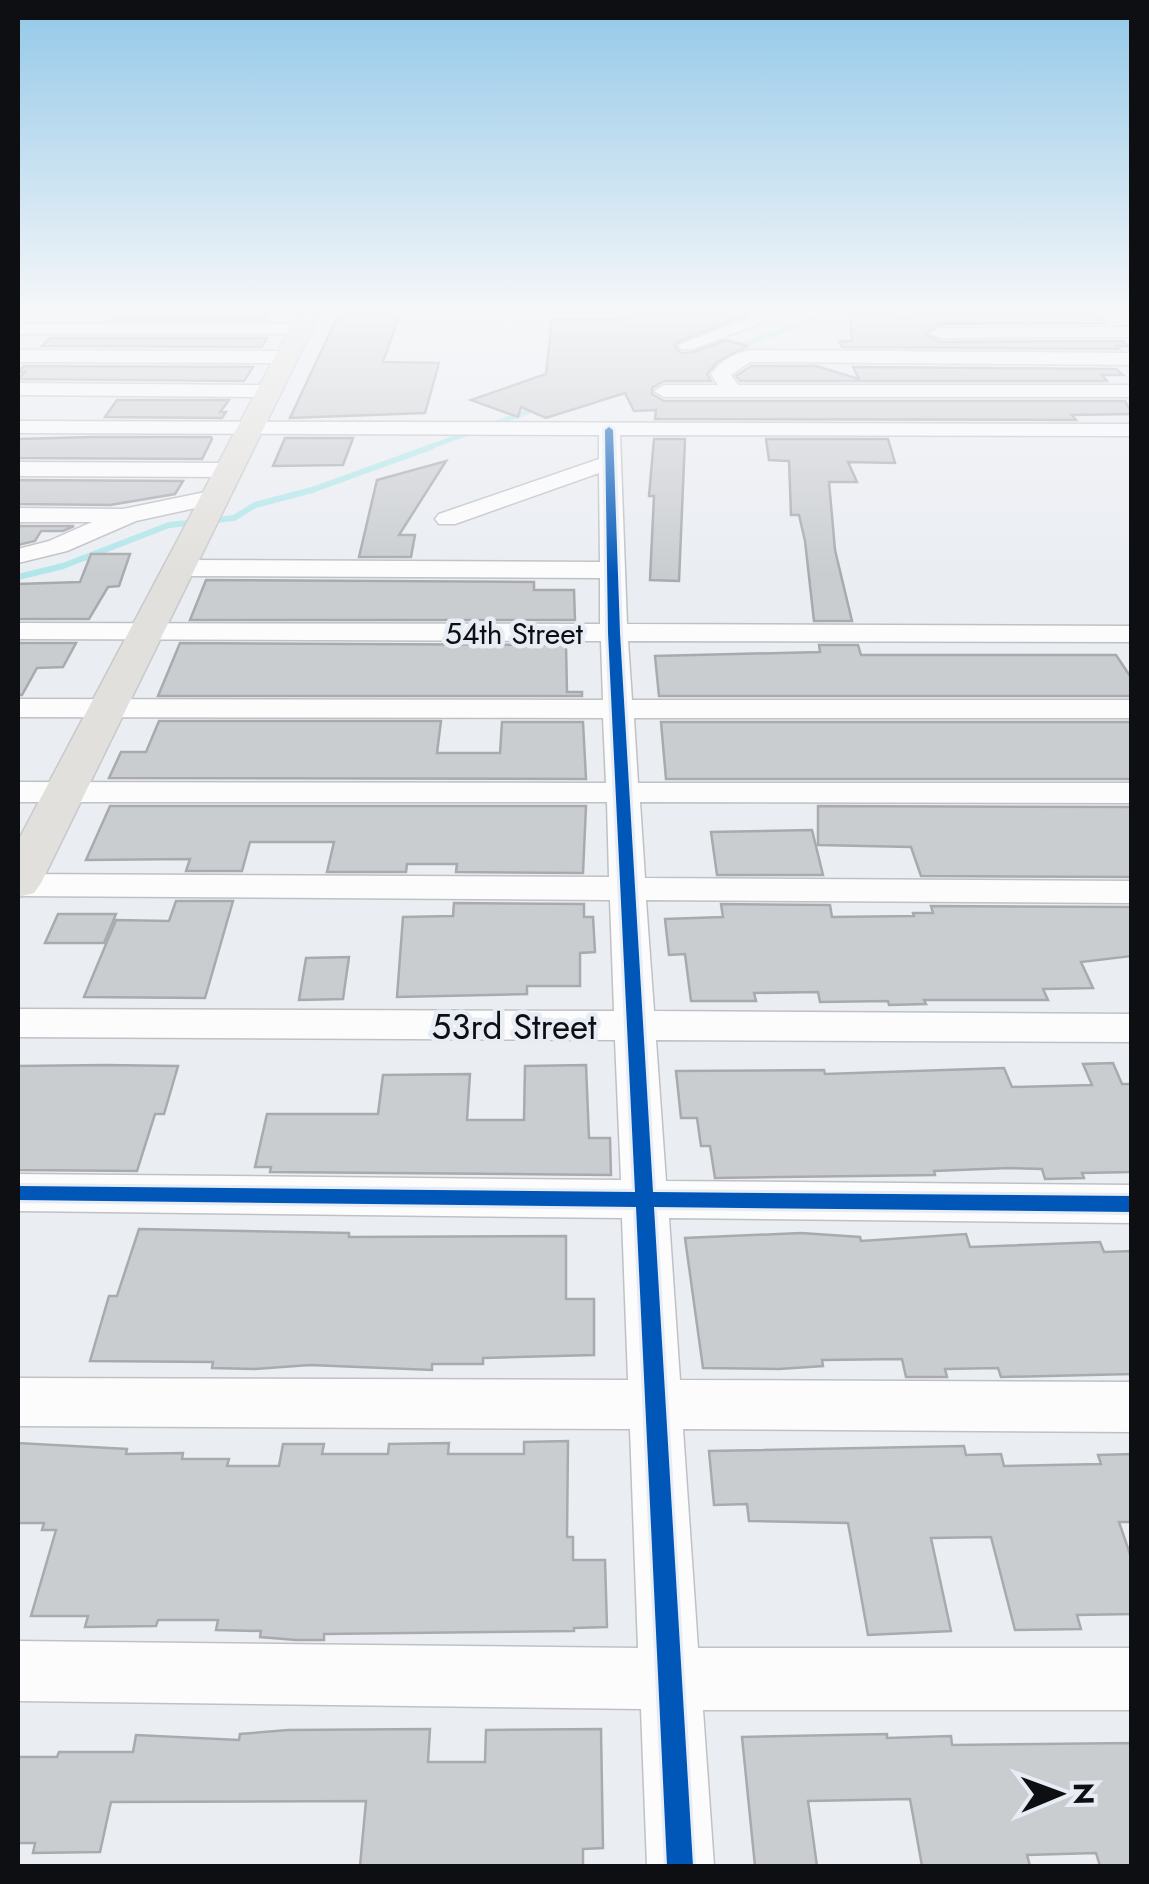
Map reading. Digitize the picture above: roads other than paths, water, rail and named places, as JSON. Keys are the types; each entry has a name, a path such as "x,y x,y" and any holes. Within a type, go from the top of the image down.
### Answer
{"main road":[{"path":"18,884 263,399"}],"street":[{"path":"1089,399 1122,430 1132,455"},
{"path":"544,429 556,418 602,433"},
{"path":"18,427 544,429 602,433 1122,430"},
{"path":"446,519 602,433"},
{"path":"602,433 680,1866"},
{"path":"18,469 230,470"},
{"path":"18,515 130,516 208,510"},
{"path":"18,556 74,540 130,516"},
{"path":"180,568 612,570"},
{"name":"54th Street","path":"18,631 1132,634"},
{"path":"18,708 1132,709"},
{"path":"18,792 1132,794"},
{"path":"18,884 1132,892"},
{"name":"53rd Street","path":"18,1023 1132,1028"},
{"path":"18,1193 1132,1204"},
{"path":"18,1402 1132,1406"},
{"path":"18,1671 670,1679 1132,1679"}],"waterway":[{"path":"424,449 541,407"},
{"path":"18,577 63,566 169,525 234,518 255,505 312,490 431,447"}]}
